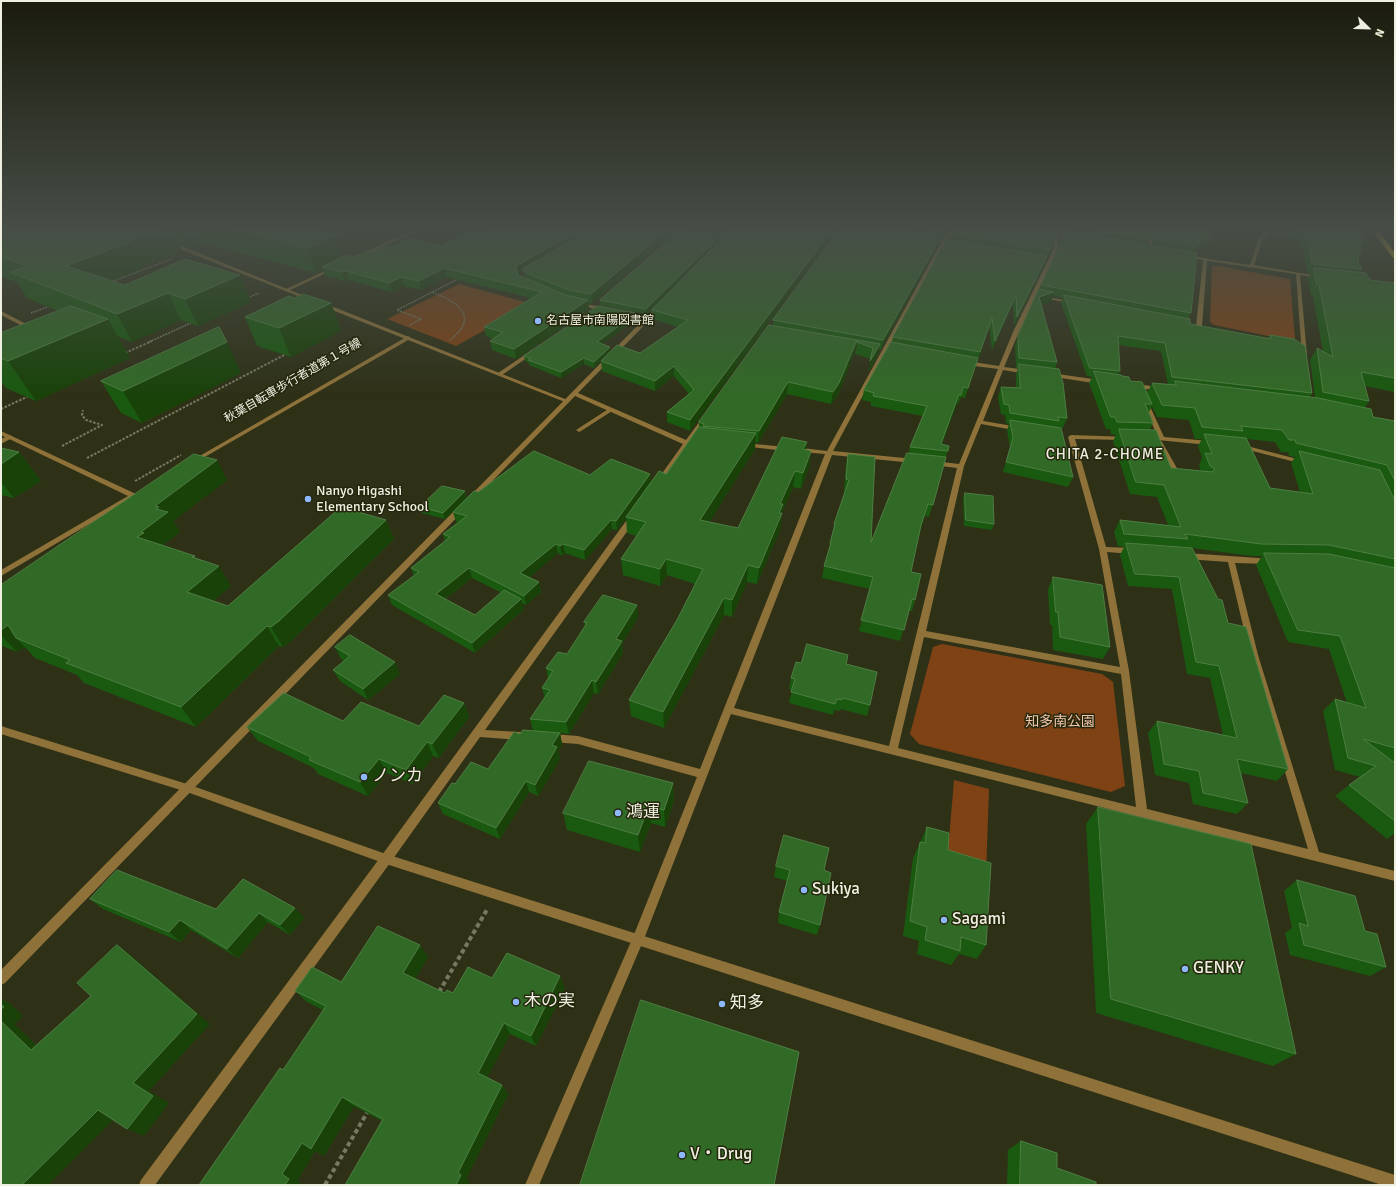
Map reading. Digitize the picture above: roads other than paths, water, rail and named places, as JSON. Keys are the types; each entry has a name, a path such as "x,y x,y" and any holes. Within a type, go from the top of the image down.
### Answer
{"street":[{"path":"274,285 567,401"},
{"path":"286,290 296,285"},
{"path":"532,1185 638,939 829,453 920,285"},
{"path":"893,750 961,466 1000,369 1038,285"},
{"path":"1199,326 1203,285"},
{"path":"1299,285 1305,362"},
{"path":"1033,295 1078,303"},
{"path":"1,979 665,302"},
{"path":"575,303 611,311"},
{"path":"617,312 648,318"},
{"path":"1,313 38,331"},
{"path":"1192,324 1207,327"},
{"path":"188,464 408,338"},
{"path":"1296,345 1304,347"},
{"path":"500,374 539,347"},
{"path":"876,351 893,350"},
{"path":"962,362 1032,373"},
{"path":"1040,374 1110,383"},
{"path":"1124,384 1169,390"},
{"path":"1138,386 1160,439 1180,478 1187,479"},
{"path":"574,394 610,410 691,441"},
{"path":"580,430 610,410"},
{"path":"654,488 691,441 708,414"},
{"path":"978,422 1025,430"},
{"path":"1,433 121,489 138,494 1,573"},
{"path":"1,442 10,437"},
{"path":"1142,813 1125,671 1103,549 1067,437 1160,439 1214,444"},
{"path":"736,444 790,449"},
{"path":"1236,446 1313,465"},
{"path":"798,450 961,466"},
{"path":"146,1185 386,859 636,514"},
{"path":"1103,549 1141,552"},
{"path":"1178,555 1231,560 1279,561"},
{"path":"1231,560 1254,655 1315,856"},
{"path":"921,633 1125,671"},
{"path":"728,710 1395,876"},
{"path":"1,730 187,788 386,859 1395,1182"},
{"path":"477,733 578,740 702,774"}],"place":[{"name":"名古屋市南陽図書館","path":"538,321"},
{"name":"Nanyo Higashi Elementary School","path":"308,499"},
{"name":"ノンカ","path":"364,777"},
{"name":"鴻運","path":"618,813"},
{"name":"Sukiya","path":"804,890"},
{"name":"Sagami","path":"944,920"},
{"name":"GENKY","path":"1185,969"},
{"name":"木の実","path":"516,1002"},
{"name":"知多","path":"722,1004"},
{"name":"V・Drug","path":"682,1155"}],"district":[{"name":"CHITA 2-CHOME","path":"1105,455"}],"park label":[{"name":"知多南公園","path":"1060,722"}]}
